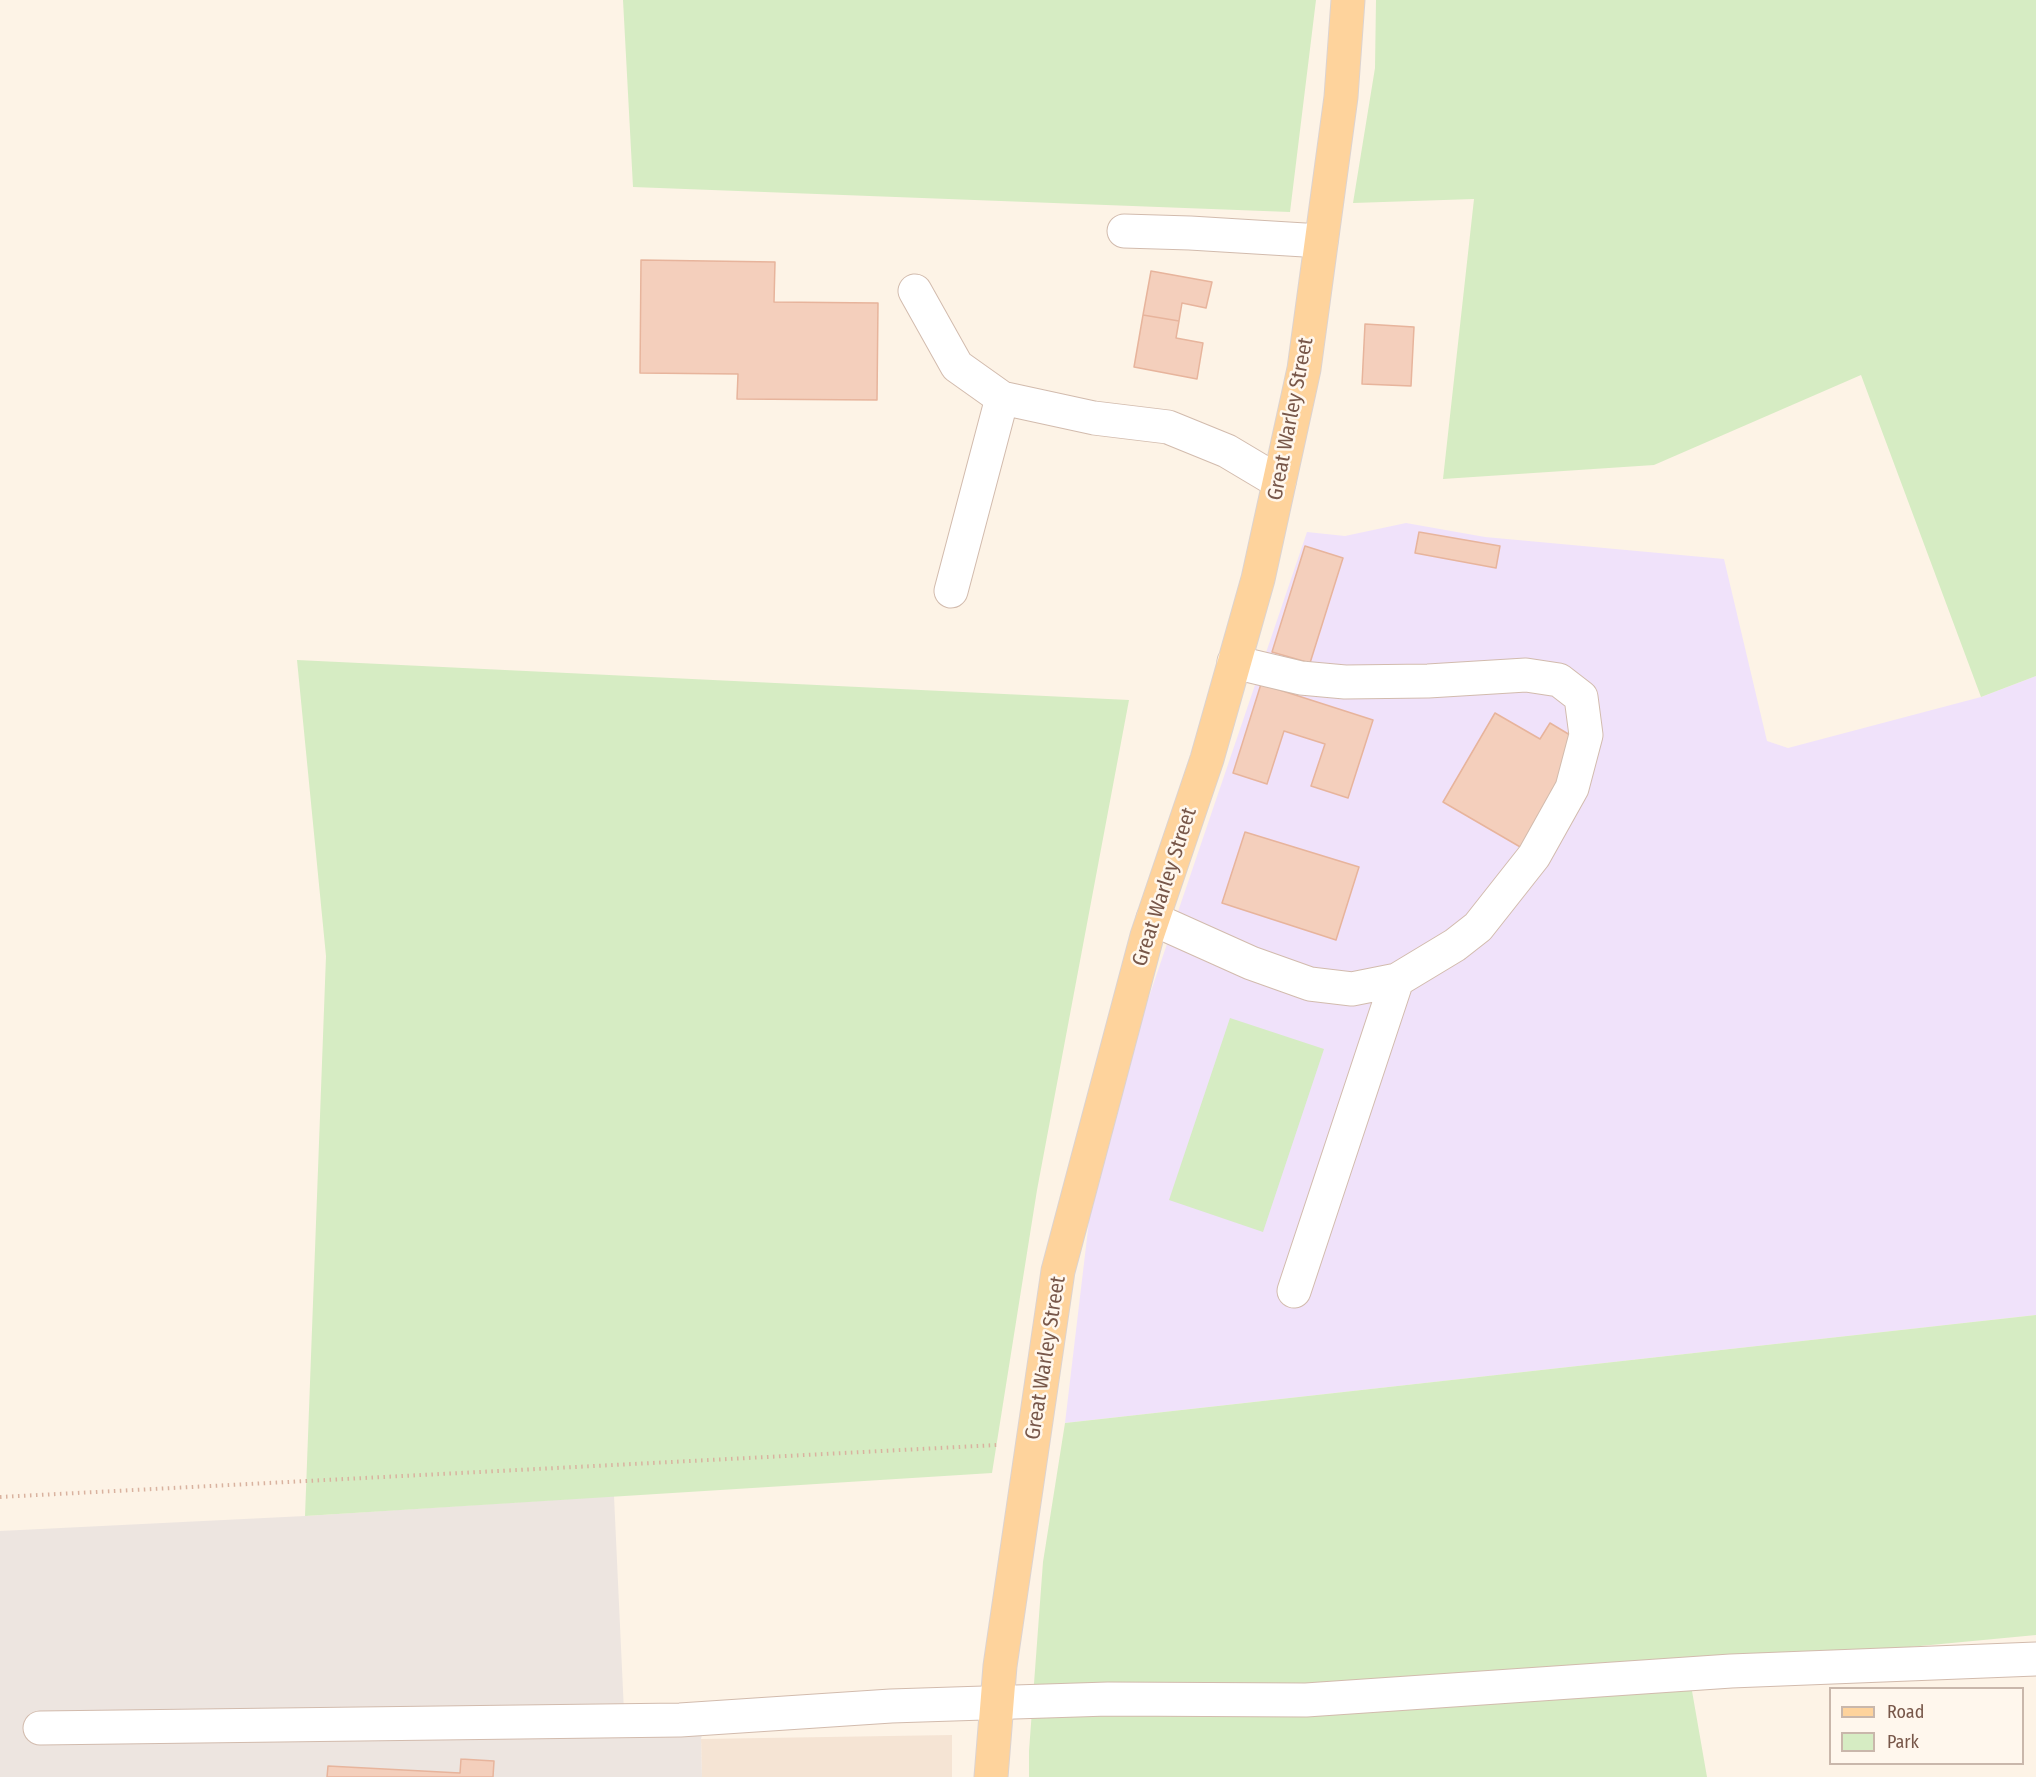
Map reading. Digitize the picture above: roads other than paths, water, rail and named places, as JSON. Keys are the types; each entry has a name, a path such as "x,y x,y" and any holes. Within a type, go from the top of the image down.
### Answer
{"main road":[{"name":"Great Warley Street","path":"991,1777 1000,1666 1058,1272 1153,919 1207,759 1258,579 1304,369 1341,97 1348,0"}],"lane":[{"path":"1124,231 1321,241"},
{"path":"915,291 957,366 1002,398 1094,418 1168,427 1227,452 1279,482"},
{"path":"951,591 1002,398"},
{"path":"1153,919 1251,963 1310,984 1352,989 1397,980 1455,945 1478,927 1534,856 1572,788 1586,735 1581,697 1559,680 1526,675 1428,681 1345,682 1301,678 1234,662"},
{"path":"1294,1291 1397,980"},
{"path":"40,1728 680,1720 891,1706 1108,1699 1306,1700 1731,1671 2036,1659"}]}
